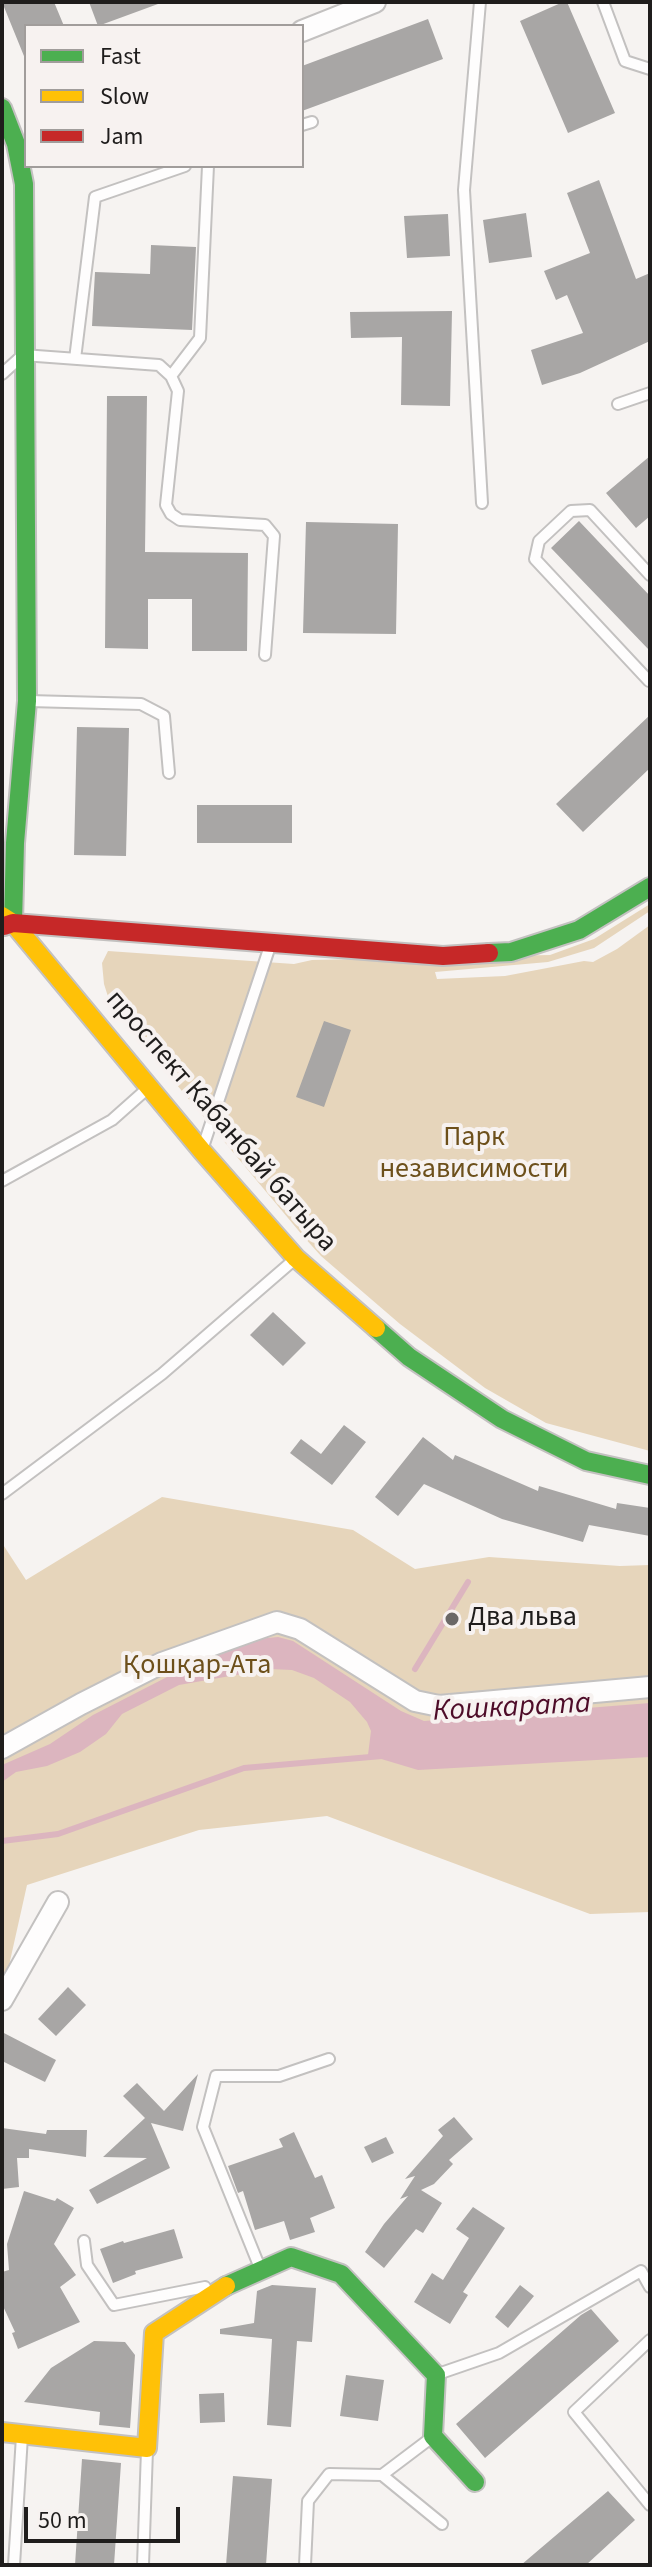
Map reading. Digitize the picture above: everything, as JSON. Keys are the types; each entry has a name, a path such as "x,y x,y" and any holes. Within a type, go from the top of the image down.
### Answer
{"street":[{"path":"304,30 375,2"},
{"path":"2,108 21,142 24,184 27,701 6,922 443,956 511,952 579,930 650,887"},
{"name":"проспект Кабанбай батыра","path":"6,922 296,1258 409,1357 502,1419 586,1461 650,1475"},
{"path":"2,1748 162,1663 277,1622 300,1629 415,1701 439,1706 650,1687"},
{"path":"2,2000 58,1902"},
{"path":"2,2432 147,2448 154,2333 234,2281 291,2257 341,2274 436,2375 433,2436 475,2482"}],"lane":[{"path":"480,2 464,190 482,503"},
{"path":"603,2 625,61 650,69"},
{"path":"75,359 95,197 179,168"},
{"path":"171,376 200,338 208,168"},
{"path":"2,374 23,355 159,365 171,376 178,391 166,505 171,514 180,520 265,525 274,536 265,655"},
{"path":"618,404 650,393"},
{"path":"649,681 535,559 539,541 571,511 590,510 650,575"},
{"path":"27,701 141,704 164,716 169,773"},
{"path":"202,1151 271,944"},
{"path":"2,1181 112,1120 149,1087"},
{"path":"2,1494 162,1374 296,1258"},
{"path":"261,2270 203,2127 216,2076 279,2076 329,2059"},
{"path":"84,2241 87,2265 114,2305 234,2281"},
{"path":"436,2375 499,2353 641,2271 650,2287"},
{"path":"650,2340 574,2412 650,2505"},
{"path":"14,2565 22,2434"},
{"path":"382,2475 433,2436"},
{"path":"143,2565 147,2448"},
{"path":"305,2565 308,2501 329,2474 382,2475 442,2524"}],"green space":[{"name":"Парк независимости","path":"650,904 650,911 594,948 548,962 435,972 437,979 505,976 584,961 593,962 650,925 650,1451 546,1423 485,1388 400,1324 321,1256 303,1236 111,1006 104,984 102,963 108,951 294,964 312,960 550,955 594,939"},
{"name":"Қошқар-Ата","path":"162,1497 353,1530 415,1569 489,1557 620,1566 650,1565 650,1912 590,1914 327,1816 199,1830 27,1885 8,1970 2,1975 2,1543 26,1580"}],"shaded area":[{"path":"278,1637 293,1641 401,1711 424,1721 650,1703 650,1757 418,1770 368,1755 371,1731 350,1702 314,1678 292,1670 270,1669 179,1685 122,1714 106,1734 80,1752 47,1766 16,1772 2,1782 2,1765 50,1744 93,1715 171,1675 258,1639"}],"building":[{"path":"2,2 54,2 63,24 24,24 24,56"},
{"path":"89,2 158,2 103,24 97,24"},
{"path":"567,2 615,113 568,133 520,21"},
{"path":"428,19 443,59 304,110 304,65"},
{"path":"599,180 636,279 650,273 650,341 580,373 542,385 531,350 583,333 567,295 556,300 544,271 590,253 567,193"},
{"path":"526,213 532,257 489,263 483,220"},
{"path":"448,214 450,256 407,258 404,216"},
{"path":"151,245 196,247 192,330 92,326 95,272 150,274"},
{"path":"452,311 450,406 401,405 402,337 351,338 350,312"},
{"path":"107,396 147,396 145,552 248,553 247,651 192,651 192,599 148,599 148,649 105,648"},
{"path":"650,456 650,516 636,528 606,493"},
{"path":"579,521 650,596 650,651 551,548"},
{"path":"306,522 398,524 396,634 303,633"},
{"path":"650,715 650,768 583,832 556,804"},
{"path":"77,727 129,728 126,856 74,855"},
{"path":"197,805 292,805 292,843 197,843"},
{"path":"324,1021 351,1030 324,1107 296,1097"},
{"path":"273,1312 306,1343 283,1366 250,1335"},
{"path":"344,1425 366,1442 332,1485 290,1453 301,1439 321,1454"},
{"path":"423,1437 453,1460 455,1455 538,1491 539,1486 616,1509 617,1503 650,1508 650,1536 589,1525 583,1542 502,1519 424,1484 398,1516 375,1497"},
{"path":"68,1987 86,2005 56,2036 38,2019"},
{"path":"2,2032 56,2060 45,2082 2,2061"},
{"path":"198,2074 183,2131 151,2123 170,2168 97,2204 89,2190 147,2158 103,2157 145,2118 123,2096 137,2083 164,2111"},
{"path":"454,2117 473,2139 449,2160 453,2164 434,2184 421,2190 442,2203 423,2233 416,2229 384,2268 365,2252 408,2196 400,2199 415,2176 405,2179 443,2136 438,2130"},
{"path":"2,2128 46,2134 47,2130 87,2130 86,2157 29,2149 29,2158 17,2158 19,2187 2,2189"},
{"path":"294,2132 315,2178 322,2175 335,2208 310,2218 315,2232 290,2240 284,2221 255,2230 243,2191 238,2193 228,2166 283,2147 279,2139"},
{"path":"386,2137 394,2153 372,2163 364,2147"},
{"path":"24,2191 55,2201 57,2198 74,2208 54,2244 76,2275 60,2287 80,2322 18,2349 12,2333 15,2332 2,2304 2,2272 9,2270 7,2244"},
{"path":"473,2207 505,2228 463,2292 468,2295 450,2324 414,2302 432,2273 443,2280 469,2238 456,2229"},
{"path":"174,2229 183,2258 135,2271 136,2274 113,2283 100,2249"},
{"path":"272,2285 316,2288 312,2342 297,2341 291,2427 267,2425 272,2339 220,2334 220,2329 254,2323 257,2291"},
{"path":"520,2285 534,2296 508,2328 495,2317"},
{"path":"591,2309 619,2341 485,2458 456,2424"},
{"path":"94,2341 125,2342 135,2355 130,2428 99,2425 100,2412 24,2402 51,2368"},
{"path":"346,2375 384,2380 378,2421 340,2416"},
{"path":"224,2393 225,2422 200,2423 199,2394"},
{"path":"82,2459 121,2463 114,2565 75,2565"},
{"path":"233,2476 272,2479 266,2565 226,2565"},
{"path":"608,2491 635,2520 586,2565 521,2565"}],"waterway":[{"path":"415,1669 468,1582"},
{"path":"2,1841 58,1834 244,1768 382,1756"}],"traffic: fast":[{"path":"2,108 16,144 24,184 27,701 15,843 13,923"},
{"path":"489,953 511,952 579,930 650,887"},
{"path":"376,1328 409,1357 502,1419 586,1461 650,1475"},
{"path":"226,2286 291,2257 341,2274 436,2375 433,2436 475,2482"}],"traffic: slow":[{"path":"2,916 13,923 202,1151 296,1258 376,1328"},
{"path":"2,2432 147,2448 154,2333 226,2286"}],"traffic: jam":[{"path":"4,926 13,923 443,956 489,953"}],"place":[{"name":"Два льва","path":"452,1619"}],"water label":[{"name":"Кошкарата","path":"512,1709"}]}
